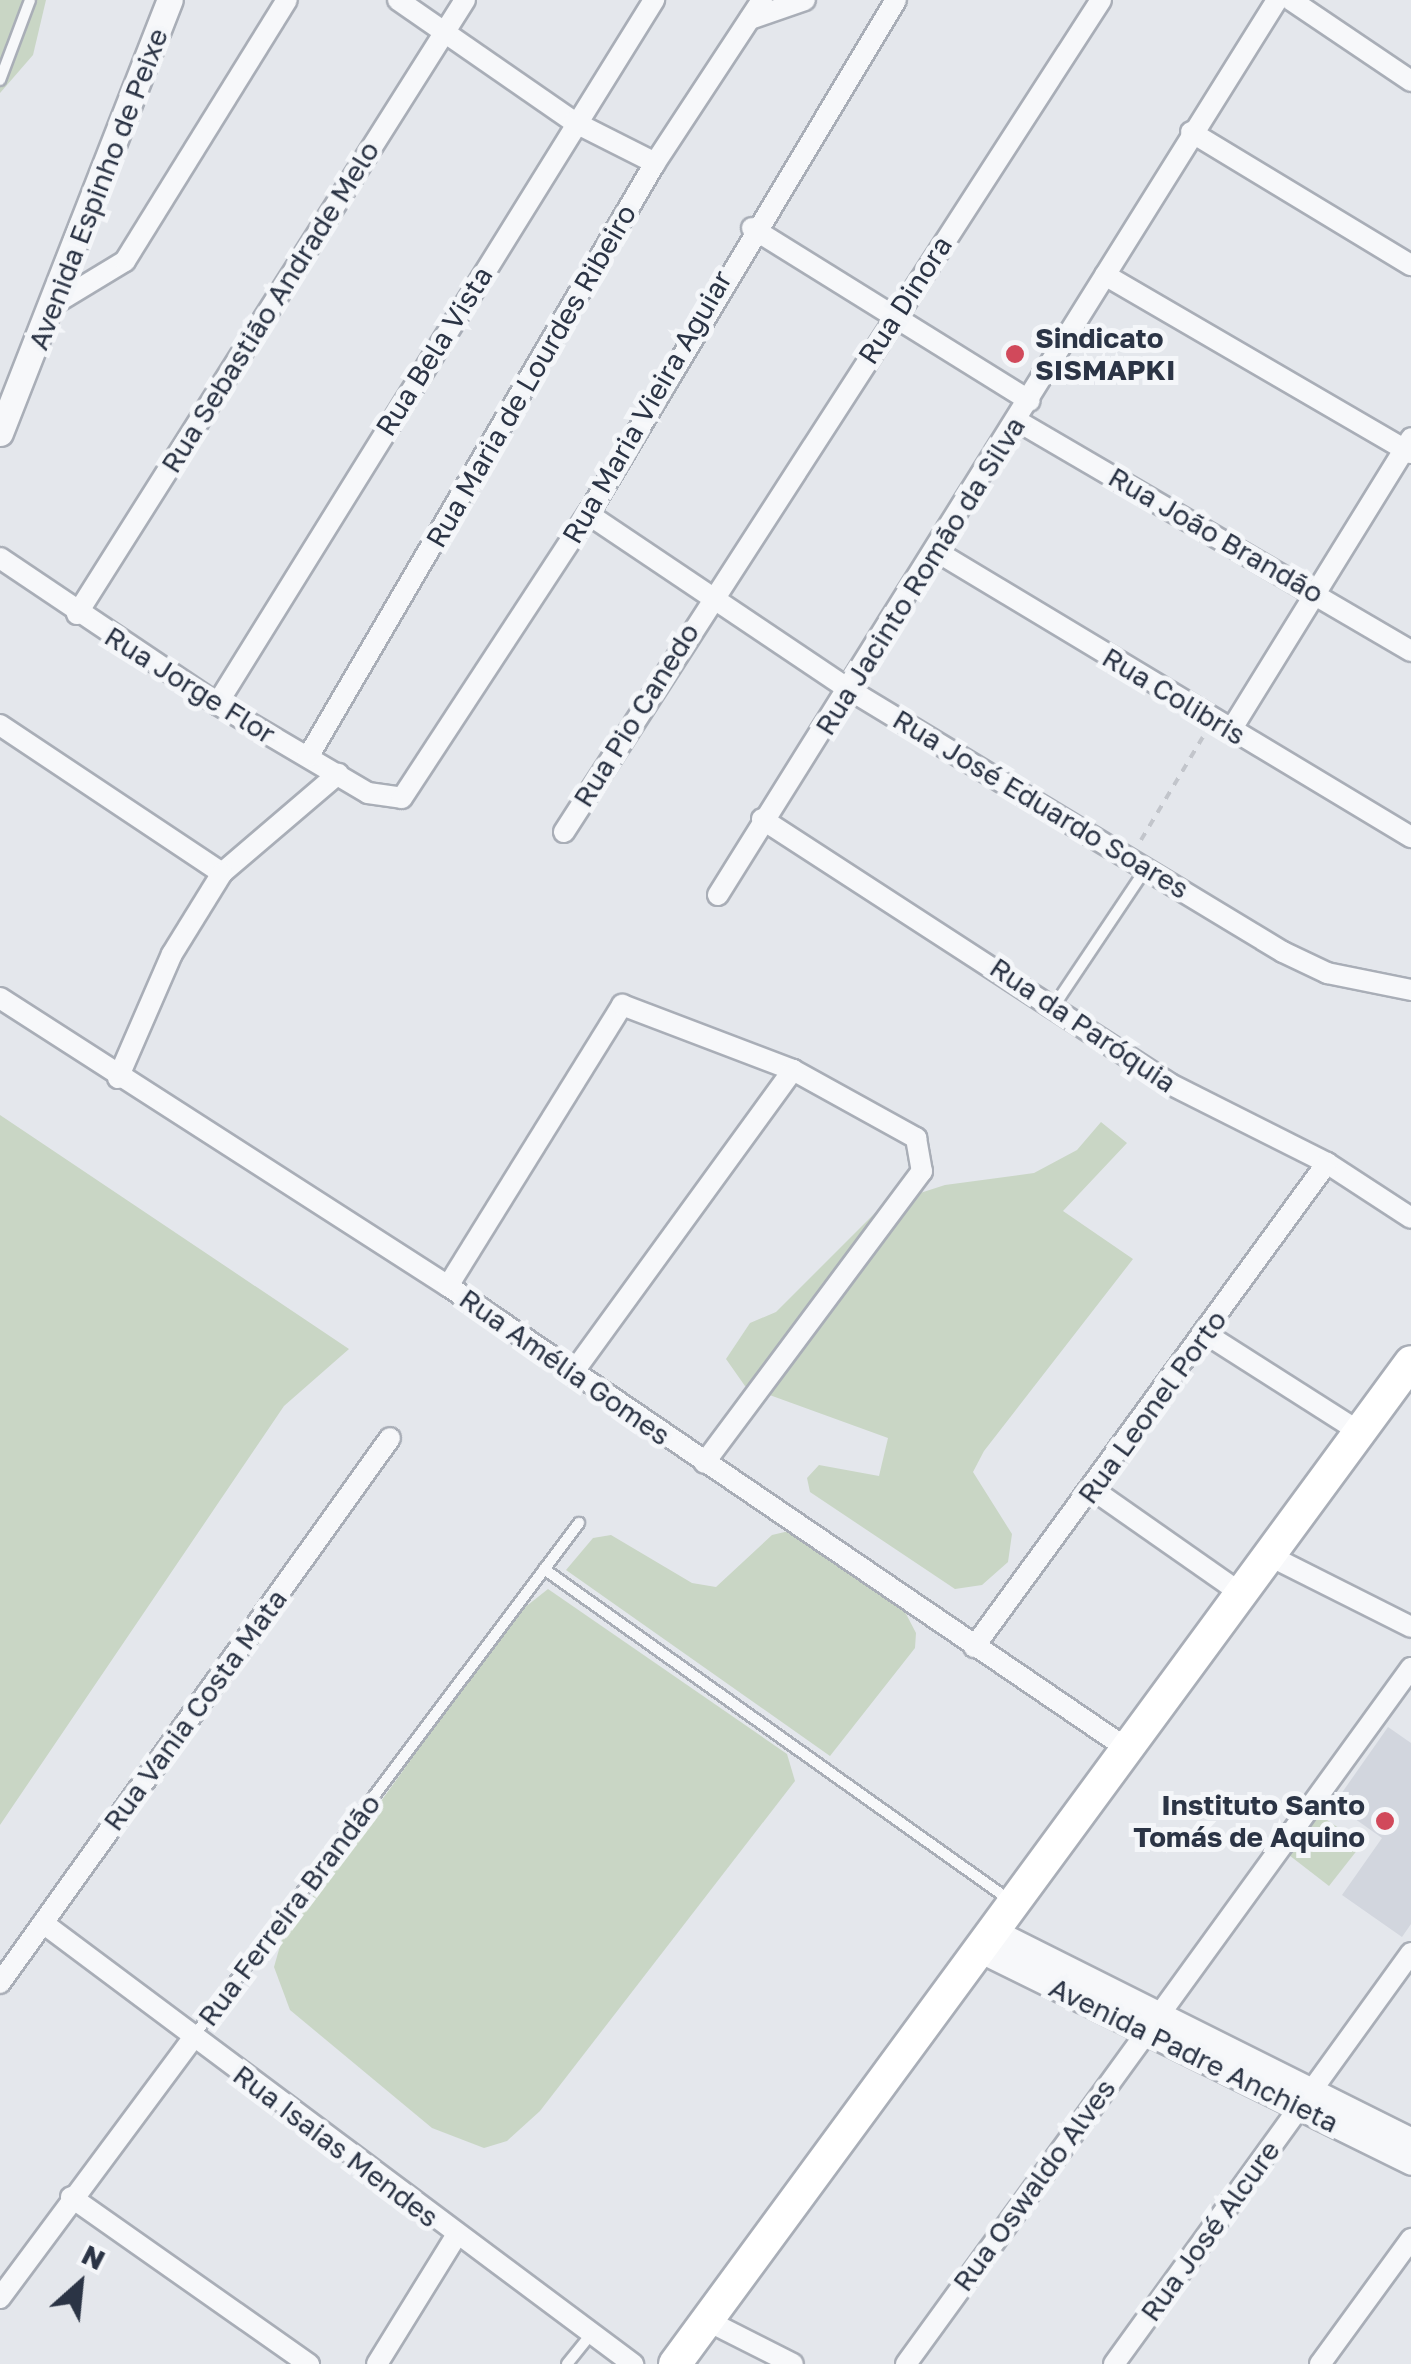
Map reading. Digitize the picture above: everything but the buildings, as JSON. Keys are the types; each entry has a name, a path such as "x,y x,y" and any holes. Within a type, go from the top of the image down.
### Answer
{"main road":[{"path":"675,2364 1123,1746 1411,1362"}],"street":[{"name":"Avenida Espinho de Peixe","path":"0,432 59,301 170,0"},
{"path":"59,301 125,261 287,0"},
{"path":"398,0 574,122 655,162"},
{"name":"Rua Sebastião Andrade Melo","path":"77,614 465,0"},
{"name":"Rua Bela Vista","path":"216,704 574,122 654,0"},
{"name":"Rua Maria de Lourdes Ribeiro","path":"308,757 655,162 762,0"},
{"path":"750,18 805,0"},
{"name":"Rua Maria Vieira Aguiar","path":"386,801 407,793 588,514 752,228 896,0"},
{"name":"Rua Dinora","path":"708,599 1101,0"},
{"name":"Rua Jacinto Romão da Silva","path":"718,894 762,819 939,553 1192,132 1277,0"},
{"path":"1291,0 1411,81"},
{"path":"1192,132 1411,265"},
{"path":"752,228 892,320 1030,401"},
{"path":"1105,275 1409,447 1318,592 1222,725"},
{"name":"Rua João Brandão","path":"1019,422 1318,592 1411,652"},
{"name":"Rua José Eduardo Soares","path":"588,514 708,599 850,690 1306,965 1411,990"},
{"name":"Rua Colibris","path":"939,553 1411,837"},
{"name":"Rua Jorge Flor","path":"0,558 77,614 216,704 386,801"},
{"name":"Rua Pio Canedo","path":"564,832 708,599"},
{"path":"0,726 222,873"},
{"path":"118,1078 172,954 222,873 338,774"},
{"name":"Rua da Paróquia","path":"762,819 1056,1003 1184,1093 1326,1164 1411,1218"},
{"name":"Rua Amélia Gomes","path":"0,998 118,1078 448,1286 1123,1746"},
{"path":"448,1286 622,1006 793,1070 916,1138 922,1171 704,1463"},
{"path":"572,1374 793,1070"},
{"name":"Rua Leonel Porto","path":"974,1647 1206,1334 1326,1164"},
{"path":"1206,1334 1358,1431"},
{"name":"Rua Vania Costa Mata","path":"0,1983 390,1438"},
{"path":"1092,1489 1238,1592"},
{"path":"1268,1555 1411,1627"},
{"name":"Rua Oswaldo Alves","path":"906,2364 1411,1668"},
{"name":"Rua Isaias Mendes","path":"43,1923 456,2236 633,2364"},
{"name":"Avenida Padre Anchieta","path":"984,1939 1305,2099 1411,2162"},
{"name":"Rua José Alcure","path":"1114,2364 1411,1953"},
{"name":"Rua Ferreira Brandão","path":"0,2298 193,2038"},
{"name":"Avenida Padre Anchieta","path":"1305,2099 1411,2141"},
{"path":"71,2198 309,2364"},
{"path":"376,2364 456,2236"},
{"path":"1320,2364 1411,2239"},
{"path":"708,2321 793,2364"}],"lane":[{"path":"0,80 30,0"},
{"path":"1056,1003 1139,862"},
{"name":"Rua Ferreira Brandão","path":"193,2038 579,1523"},
{"path":"544,1568 1011,1901"},
{"path":"567,2364 591,2334"}],"path":[{"path":"1139,862 1222,725"}],"shaded area":[{"name":"Instituto Santo Tomás de Aquino","path":"1388,1727 1411,1743 1411,1924 1402,1937 1342,1895 1382,1838 1334,1804"}],"green space":[{"path":"0,0 46,0 33,55 0,93"},
{"path":"0,1115 349,1349 284,1406 0,1825"},
{"path":"1101,1122 1127,1143 1063,1211 1133,1259 984,1451 973,1472 1012,1534 1008,1562 982,1585 955,1589 810,1492 807,1478 819,1465 879,1476 888,1438 745,1386 726,1359 750,1323 776,1312 883,1205 945,1185 1034,1173 1077,1150"},
{"path":"789,1531 904,1610 916,1633 915,1648 830,1756 566,1570 593,1538 611,1535 692,1583 716,1587 772,1535"},
{"path":"548,1589 787,1754 795,1781 540,2111 507,2141 484,2148 432,2128 290,2010 274,1967 282,1939 514,1616"},
{"path":"1317,1813 1362,1844 1329,1886 1285,1852"}],"place":[{"name":"Sindicato SISMAPKI","path":"1015,354"},
{"name":"Instituto Santo Tomás de Aquino","path":"1385,1821"}]}
